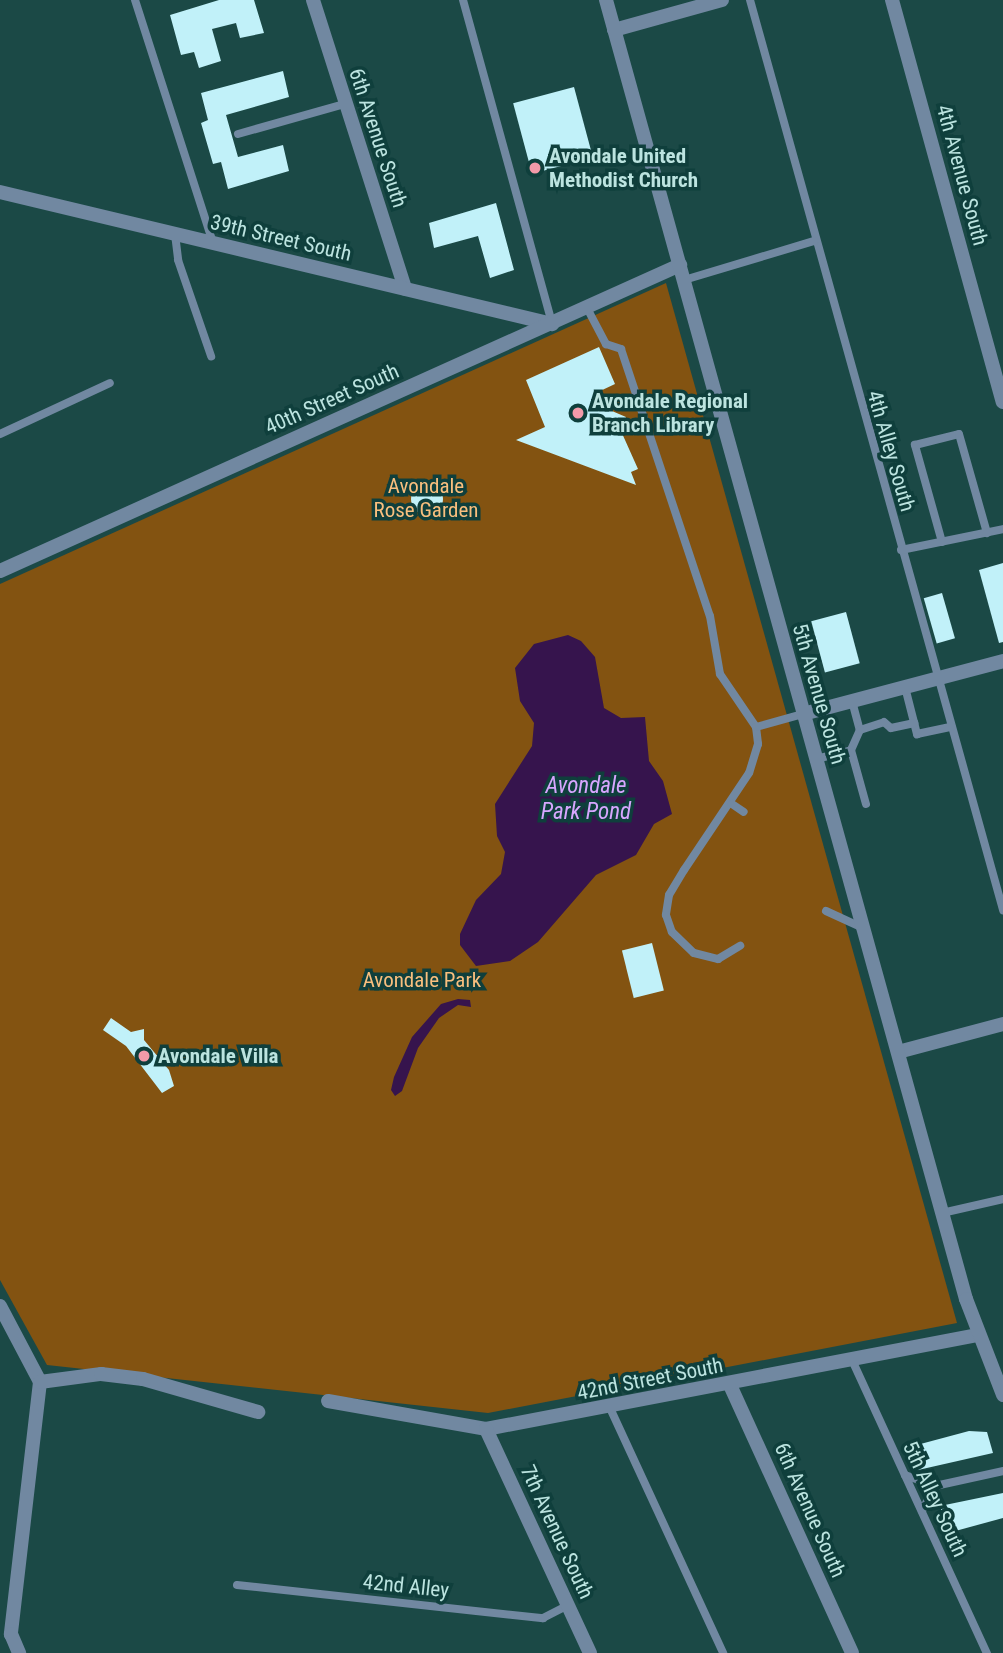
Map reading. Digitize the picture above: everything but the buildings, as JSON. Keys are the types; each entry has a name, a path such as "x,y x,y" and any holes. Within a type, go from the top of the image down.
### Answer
{"street":[{"name":"6th Avenue South","path":"313,0 405,289"},
{"name":"5th Avenue South","path":"606,0 942,1213 978,1335 1003,1395"},
{"path":"614,30 722,0"},
{"name":"4th Avenue South","path":"892,0 1003,402"},
{"name":"39th Street South","path":"0,192 551,324"},
{"name":"40th Street South","path":"1,567 680,265"},
{"path":"803,714 1003,661"},
{"path":"898,1052 1003,1024"},
{"path":"0,1306 40,1382 11,1634 19,1653"},
{"name":"42nd Street South","path":"328,1401 486,1429 610,1408 978,1335"},
{"path":"40,1382 101,1374 143,1379 258,1412"},
{"name":"6th Avenue South","path":"730,1385 852,1653"},
{"name":"7th Avenue South","path":"486,1429 590,1653"}],"lane":[{"path":"135,0 212,243"},
{"path":"463,0 551,324"},
{"name":"4th Alley South","path":"750,0 814,241 1003,910"},
{"path":"238,134 345,104"},
{"path":"175,234 178,260 211,356"},
{"path":"684,280 814,241"},
{"path":"587,308 606,344 621,349 710,616 720,674 756,727 755,759 732,804 669,895 666,915 672,932 694,953 718,959 740,946"},
{"path":"0,434 110,383"},
{"path":"942,542 915,445 959,433 987,533"},
{"path":"901,550 1003,529"},
{"path":"905,687 917,734 951,727"},
{"path":"852,701 860,730 851,750 866,804"},
{"path":"756,727 803,714"},
{"path":"860,730 884,722 891,728 914,723"},
{"path":"816,759 851,750"},
{"path":"732,804 744,812"},
{"path":"826,911 863,928"},
{"path":"942,1213 1003,1199"},
{"name":"5th Alley South","path":"852,1360 987,1653"},
{"path":"610,1408 723,1653"},
{"path":"905,1475 935,1486 1003,1471"},
{"path":"922,1511 935,1486"},
{"name":"42nd Alley","path":"237,1585 543,1618 568,1605"}],"green space":[{"name":"Avondale Park","path":"666,283 957,1323 488,1413 47,1365 0,1280 0,584"}],"water":[{"name":"Avondale Park Pond","path":"568,635 581,641 595,657 604,708 621,718 645,717 649,761 663,781 672,814 654,824 636,855 596,875 538,942 510,961 476,966 460,945 460,934 476,900 501,874 505,852 497,836 495,804 532,746 534,723 520,701 515,668 534,644"},
{"path":"458,999 470,1000 471,1007 458,1005 439,1018 418,1048 402,1091 395,1096 391,1090 394,1077 412,1037 441,1004"}],"place":[{"name":"Avondale United Methodist Church","path":"535,168"},
{"name":"Avondale Regional Branch Library","path":"578,413"},
{"name":"Avondale Villa","path":"144,1056"}],"park label":[{"name":"Avondale Rose Garden","path":"426,498"}]}
